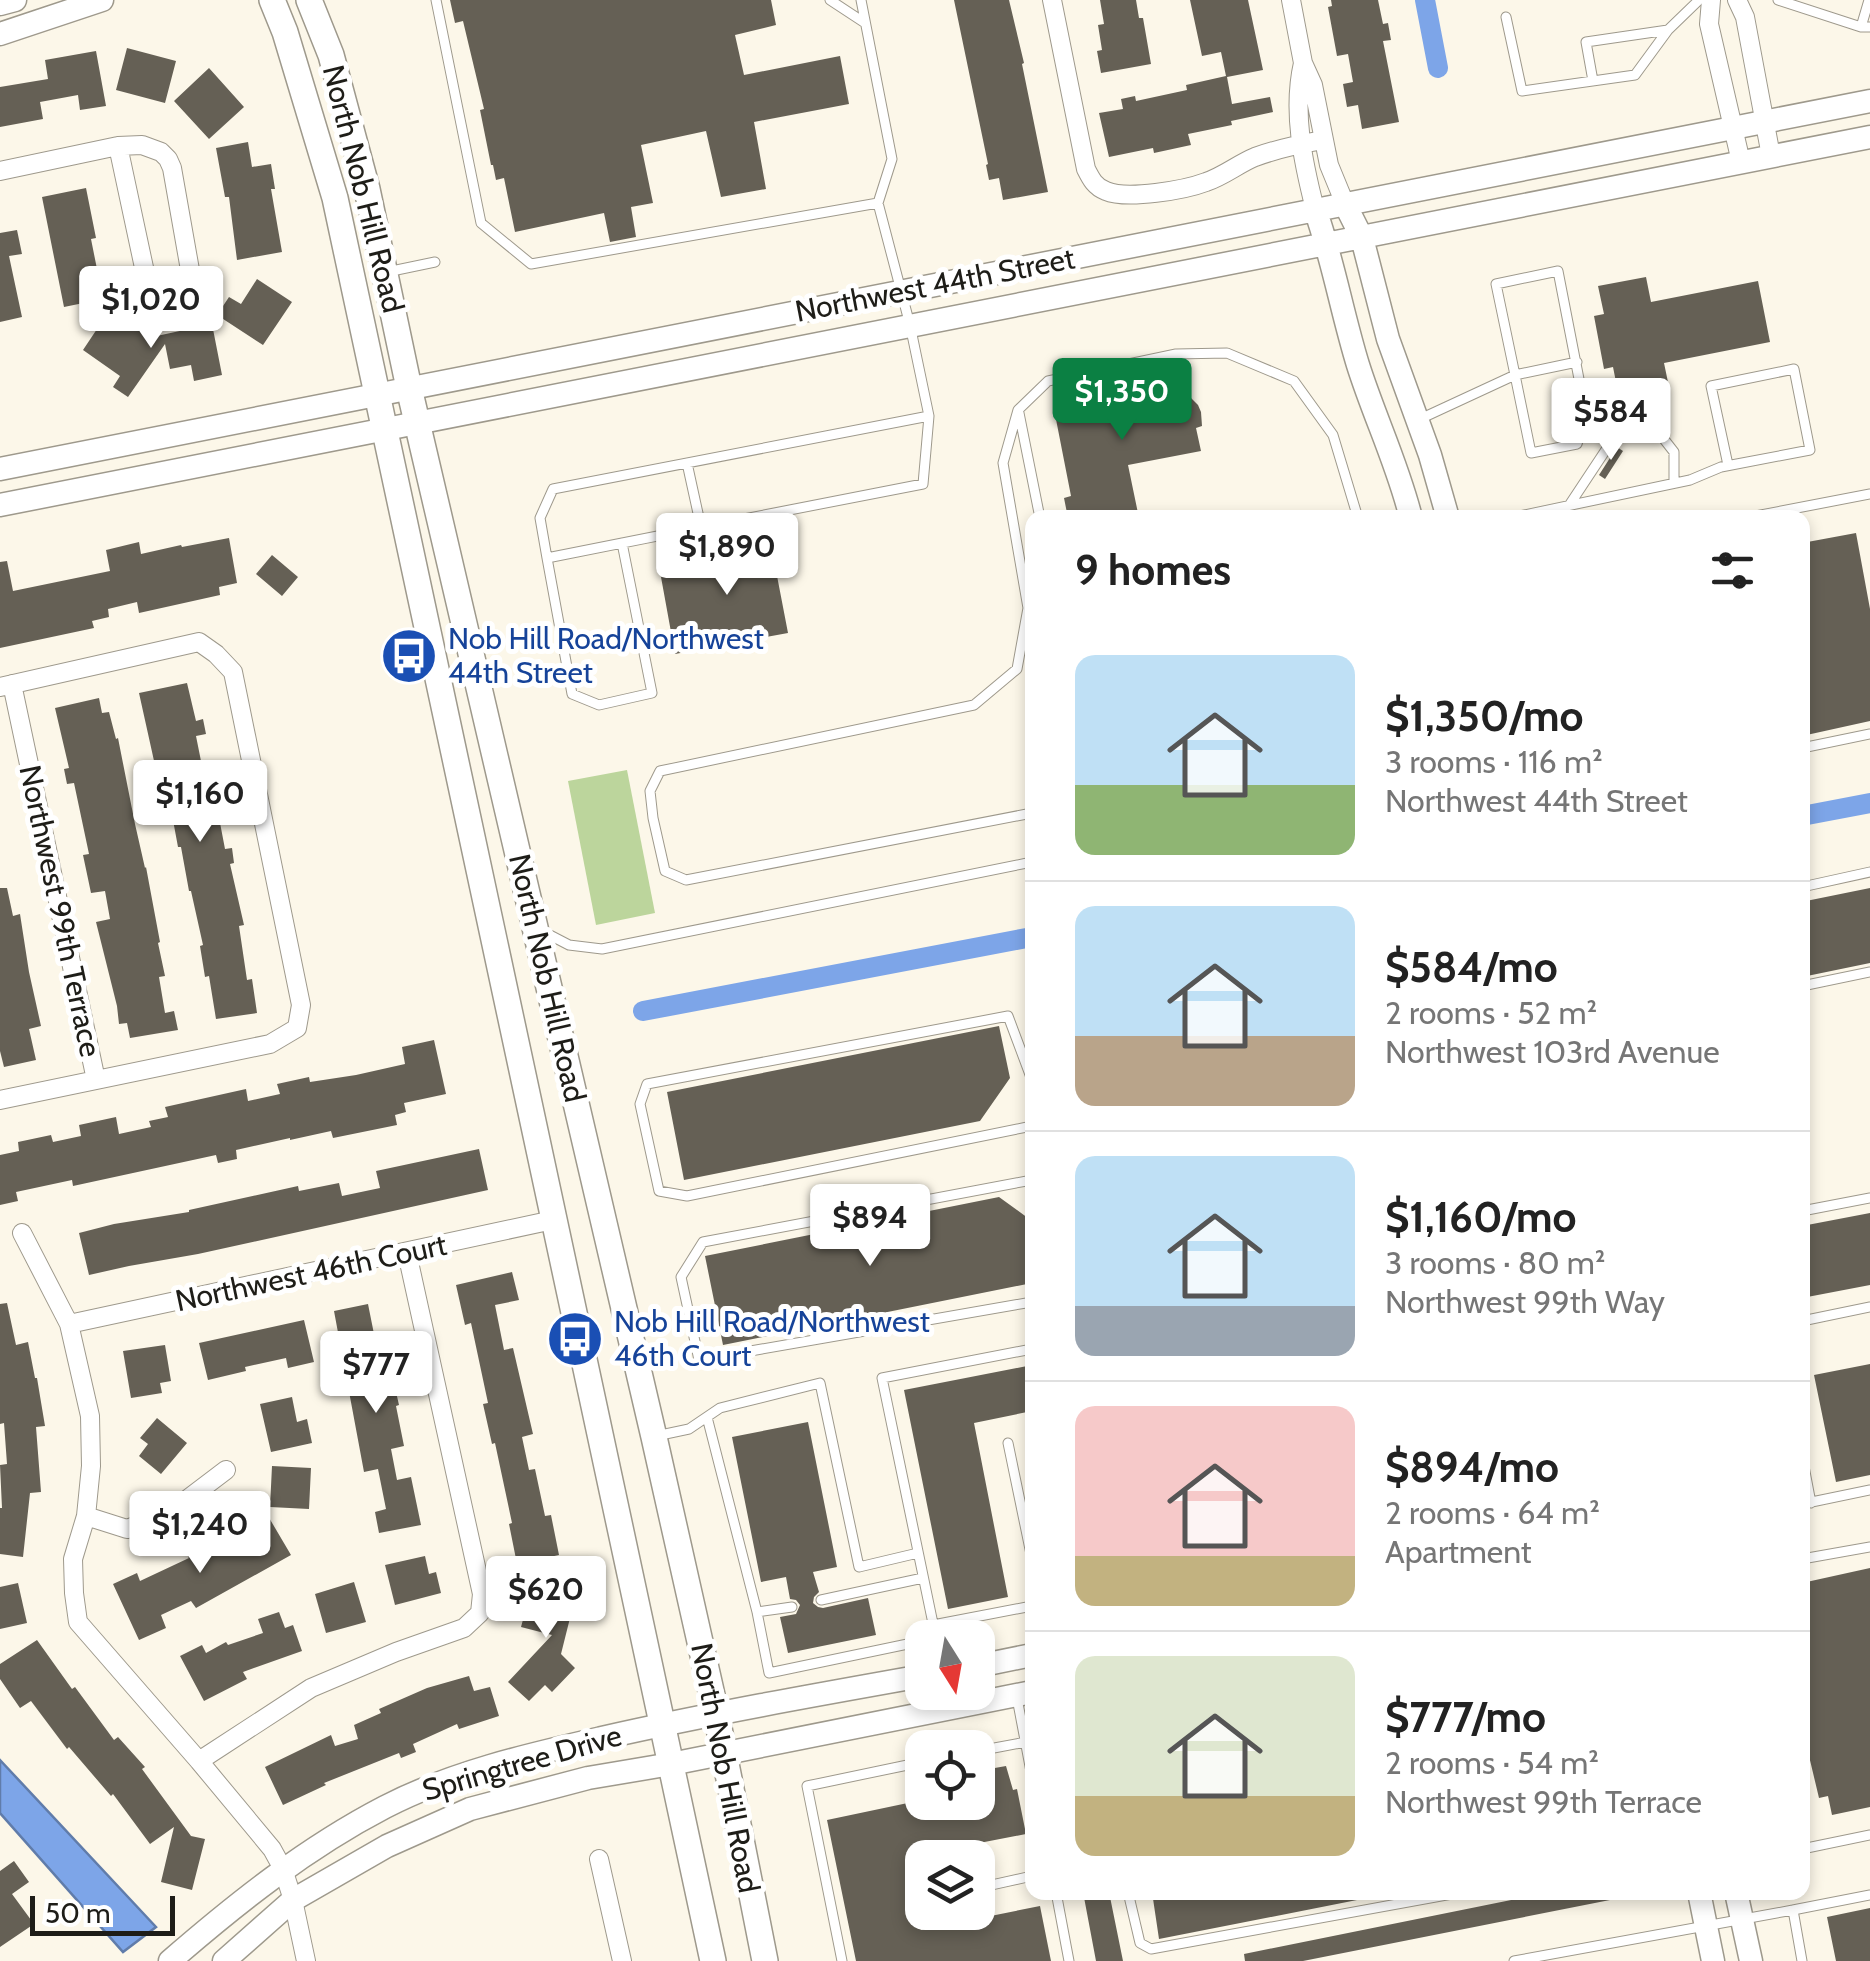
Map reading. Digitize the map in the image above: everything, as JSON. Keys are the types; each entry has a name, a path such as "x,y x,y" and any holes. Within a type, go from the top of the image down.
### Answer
{"main road":[{"name":"North Nob Hill Road","path":"272,0 335,198 713,1961"},
{"name":"North Nob Hill Road","path":"310,0 331,55 366,189 716,1713 764,1961"}],"street":[{"path":"0,4 14,0"},
{"path":"0,34 102,0"},
{"path":"1052,0 1086,169 1103,190 1135,194 1188,187 1208,182 1251,159 1324,140"},
{"path":"1291,0 1329,165 1362,238 1388,338 1446,510"},
{"path":"1711,0 1709,24 1741,162"},
{"path":"1737,0 1749,39 1771,156"},
{"path":"1714,45 1749,39"},
{"path":"1303,63 1298,88 1306,175 1328,244 1358,365 1408,510"},
{"name":"Northwest 44th Street","path":"0,469 1870,101"},
{"name":"Northwest 44th Street","path":"0,504 1870,137"},
{"path":"0,170 118,146 147,146 161,152 174,174 190,270 182,282 158,286 146,277 118,146"},
{"path":"0,1100 270,1044 297,1028 301,1004 232,672 216,654 198,642 6,685"},
{"name":"Northwest 99th Terrace","path":"6,685 96,1080"},
{"name":"Northwest 46th Court","path":"68,1324 553,1220"},
{"path":"22,1233 68,1324 90,1416 86,1516 72,1559 78,1622 272,1849 293,1900 306,1961"},
{"path":"200,1761 311,1688 464,1628 480,1613 482,1594 407,1253"},
{"path":"86,1516 127,1529 168,1514 226,1470"},
{"path":"995,1663 1025,1656"},
{"name":"Springtree Drive","path":"170,1961 283,1869 328,1839 388,1805 447,1780 530,1755 664,1724 905,1679"},
{"path":"995,1696 1024,1694"},
{"path":"224,1961 293,1900 387,1846 470,1809 588,1778 723,1754 921,1710"},
{"path":"599,1859 622,1961"},
{"path":"1701,1900 1714,1961"},
{"path":"1738,1900 1751,1961"}],"lane":[{"path":"436,0 481,223 531,264 878,202"},
{"path":"830,0 865,24"},
{"path":"547,558 923,484 929,416 878,202 892,159 860,0"},
{"path":"1506,17 1522,91 1635,75 1668,30 1699,0"},
{"path":"1778,0 1865,27 1869,0"},
{"path":"1592,81 1586,42 1668,30"},
{"path":"385,272 435,262"},
{"path":"1558,271 1586,416 1576,444 1532,453 1515,375 1496,284 1558,271"},
{"path":"1025,591 1003,463 1018,410 1048,381 1176,354 1226,353 1294,381 1333,435 1356,510"},
{"path":"1418,420 1515,375 1577,362"},
{"path":"1547,510 1674,484 1728,465 1810,450 1794,369 1711,386 1728,465"},
{"path":"1018,410 1038,510"},
{"path":"622,543 652,694 600,705 572,694 540,518 553,489 929,416"},
{"path":"1570,505 1617,433 1634,424 1656,430 1674,452 1674,484"},
{"path":"688,464 700,528"},
{"path":"1787,510 1870,494"},
{"path":"1025,623 1016,669 974,705 660,771 650,791 665,871 686,880 1025,814"},
{"path":"1810,746 1870,734"},
{"path":"536,928 569,945 602,949 1025,863"},
{"path":"1810,885 1870,872"},
{"path":"1810,984 1870,972"},
{"path":"1025,1061 1008,1016 646,1084 640,1104 659,1191 687,1196 1025,1127"},
{"path":"1025,1181 703,1242 681,1277 699,1360 1025,1303"},
{"path":"1810,1209 1870,1198"},
{"path":"1810,1319 1870,1307"},
{"path":"932,1620 882,1378 1025,1350"},
{"path":"654,1437 689,1429 720,1408 820,1384 859,1567 918,1553"},
{"path":"707,1417 769,1673 905,1645"},
{"path":"1008,1443 1025,1525"},
{"path":"1810,1503 1870,1490"},
{"path":"1810,1557 1870,1547"},
{"path":"821,1600 924,1578"},
{"path":"757,1612 792,1606"},
{"path":"959,1620 1025,1607"},
{"path":"995,1748 1025,1742"},
{"path":"842,1961 807,1786 905,1766"},
{"path":"1810,1847 1870,1835"},
{"path":"995,1884 1025,1878"},
{"path":"1514,1961 1870,1894"},
{"path":"1058,1900 1069,1961"},
{"path":"1130,1900 1140,1944 1151,1949 1419,1900"},
{"path":"1793,1910 1802,1961"}],"green space":[{"path":"627,770 655,913 596,925 568,781"}],"water":[{"path":"0,1760 156,1927 123,1952 0,1813"}],"building":[{"path":"450,0 771,0 776,25 735,35 744,75 840,56 849,104 754,122 766,189 721,197 706,131 641,145 653,203 631,207 636,237 610,242 604,213 515,232 504,178 496,180 491,165 480,110 484,109 463,21 455,23"},
{"path":"954,0 1009,0 1048,192 1003,200 999,178 989,180"},
{"path":"1100,0 1136,0 1151,64 1101,73 1097,51 1102,50 1098,25 1104,24"},
{"path":"1190,0 1248,0 1263,70 1227,77 1232,104 1270,97 1273,112 1188,134 1191,145 1109,157 1099,113 1123,109 1121,99 1135,96 1136,101 1187,90 1186,85 1226,76 1221,52 1202,56"},
{"path":"1331,0 1378,0 1391,40 1383,41 1399,122 1362,129 1358,105 1347,107 1343,84 1353,82 1348,54 1337,56 1328,7 1332,6"},
{"path":"127,48 176,61 165,103 116,90"},
{"path":"96,51 106,106 80,110 78,95 40,102 43,119 0,127 0,87 48,79 45,60"},
{"path":"209,68 244,107 209,139 174,101"},
{"path":"248,142 252,167 271,164 275,189 271,189 282,252 237,260 229,197 225,197 216,148"},
{"path":"86,188 103,299 64,307 42,197"},
{"path":"17,230 22,254 9,256 22,317 0,322 0,233"},
{"path":"1646,277 1651,302 1758,281 1770,342 1664,363 1669,387 1619,397 1613,367 1604,369 1594,316 1604,314 1598,286"},
{"path":"257,279 292,302 263,345 217,315 229,297 241,304"},
{"path":"111,308 152,337 212,324 222,375 194,381 191,365 170,369 165,344 128,397 113,387 120,376 83,350"},
{"path":"1186,378 1190,397 1201,412 1202,426 1196,428 1201,451 1128,465 1137,510 1066,510 1064,498 1071,496 1053,404 1066,402 1066,396 1090,391 1092,397"},
{"path":"1617,447 1623,451 1605,479 1599,475"},
{"path":"758,524 764,557 773,555 788,633 675,654 661,577 729,564 722,531"},
{"path":"1856,533 1870,609 1870,721 1810,734 1810,542"},
{"path":"229,538 237,583 219,587 220,595 139,613 137,602 108,609 109,617 92,621 94,628 0,648 0,562 7,561 13,591 110,571 106,550 139,542 141,554"},
{"path":"272,555 298,577 282,596 256,574"},
{"path":"187,683 196,721 203,719 206,734 196,736 202,766 205,765 214,808 217,807 225,849 232,848 234,863 230,864 244,925 239,926 247,980 252,979 257,1013 216,1019 181,847 170,804 164,806 139,693"},
{"path":"99,698 102,713 109,712 118,738 160,942 165,976 159,977 165,1013 174,1011 178,1030 130,1038 127,1023 119,1024 96,922 110,919 105,891 91,893 83,855 89,854 74,783 67,784 64,769 69,768 55,708"},
{"path":"0,888 7,888 13,916 20,914 41,1026 29,1029 36,1060 4,1067 0,1051"},
{"path":"1870,888 1870,963 1810,975 1810,900"},
{"path":"999,1026 1010,1078 980,1121 684,1180 667,1092"},
{"path":"434,1040 446,1094 404,1103 406,1112 395,1115 397,1125 333,1138 331,1131 290,1138 236,1150 237,1159 218,1163 216,1155 73,1186 72,1180 16,1192 18,1201 0,1205 0,1155 19,1151 18,1142 51,1135 53,1142 81,1136 79,1125 116,1117 119,1134 151,1127 149,1121 168,1117 165,1107 246,1089 248,1101 280,1094 277,1084 309,1077 310,1082 356,1075 405,1064 402,1047"},
{"path":"479,1149 488,1190 89,1275 79,1233 298,1186 299,1191 339,1183 342,1196 380,1188 376,1171"},
{"path":"999,1197 1025,1216 1025,1284 723,1345 705,1256"},
{"path":"1870,1213 1870,1285 1810,1296 1810,1224"},
{"path":"512,1272 519,1300 495,1305 504,1350 513,1348 533,1434 522,1437 529,1470 535,1469 545,1516 551,1515 559,1555 517,1564 495,1443 492,1444 483,1404 488,1403 471,1323 465,1325 456,1285"},
{"path":"7,1303 16,1345 28,1342 45,1426 36,1427 41,1492 30,1493 23,1557 0,1554 0,1465 7,1464 4,1423 0,1424 0,1304"},
{"path":"368,1304 379,1359 388,1357 399,1405 396,1406 404,1446 391,1449 397,1480 411,1477 421,1525 379,1533 375,1512 386,1509 378,1469 364,1472 334,1311"},
{"path":"304,1320 314,1362 288,1368 286,1358 208,1380 199,1343"},
{"path":"165,1345 171,1381 160,1383 162,1393 131,1398 123,1351"},
{"path":"1870,1364 1870,1475 1836,1482 1814,1375"},
{"path":"1025,1366 1025,1412 974,1423 1008,1597 948,1609 904,1390"},
{"path":"292,1397 297,1422 307,1419 312,1443 271,1452 260,1404"},
{"path":"157,1418 187,1443 161,1474 139,1456 148,1444 140,1438"},
{"path":"808,1422 837,1567 813,1572 819,1592 813,1603 823,1608 868,1598 876,1635 788,1653 780,1617 796,1614 800,1605 790,1599 786,1577 761,1582 732,1437"},
{"path":"272,1466 311,1468 309,1509 270,1507"},
{"path":"268,1516 291,1555 196,1608 191,1601 161,1615 166,1628 139,1640 113,1584 137,1573 140,1581 210,1544 212,1548"},
{"path":"425,1556 429,1574 436,1572 441,1593 395,1605 385,1565"},
{"path":"1870,1568 1870,1807 1832,1815 1828,1796 1819,1798 1810,1760 1810,1581"},
{"path":"354,1582 366,1622 326,1633 315,1594"},
{"path":"18,1583 27,1623 0,1629 0,1587"},
{"path":"533,1583 576,1594 561,1654 575,1668 552,1692 545,1685 529,1701 508,1682 552,1635 521,1627"},
{"path":"279,1612 285,1628 293,1625 302,1651 243,1672 247,1679 204,1701 180,1656 202,1645 206,1653 226,1642 228,1645 263,1633 258,1619"},
{"path":"37,1640 114,1740 118,1737 145,1767 142,1769 191,1836 205,1839 192,1890 161,1882 174,1827 150,1844 113,1794 67,1749 31,1701 20,1708 0,1679 0,1664"},
{"path":"469,1676 474,1691 490,1687 499,1716 459,1729 457,1724 413,1744 416,1752 401,1758 399,1753 324,1783 283,1805 265,1767 331,1735 335,1746 358,1739 354,1725 381,1713 379,1709 427,1688"},
{"path":"1006,1766 1013,1790 1017,1789 1025,1834 995,1840 905,1840 905,1930 995,1930 995,1915 1040,1906 1051,1961 856,1961 827,1820 905,1804 905,1820 995,1820 995,1768"},
{"path":"14,1861 29,1882 12,1894 34,1924 0,1947 0,1871"},
{"path":"1085,1900 1111,1900 1123,1961 1096,1961"},
{"path":"1153,1900 1357,1900 1159,1939"},
{"path":"1511,1900 1610,1900 1303,1961 1245,1961 1244,1954"},
{"path":"1870,1908 1870,1961 1836,1961 1827,1917"}],"waterway":[{"path":"1425,0 1438,68"},
{"path":"1810,814 1870,803"},
{"path":"643,1011 1025,938"}],"place":[{"name":"Nob Hill Road/Northwest 44th Street","path":"409,656"},
{"name":"Nob Hill Road/Northwest 46th Court","path":"575,1339"}]}
